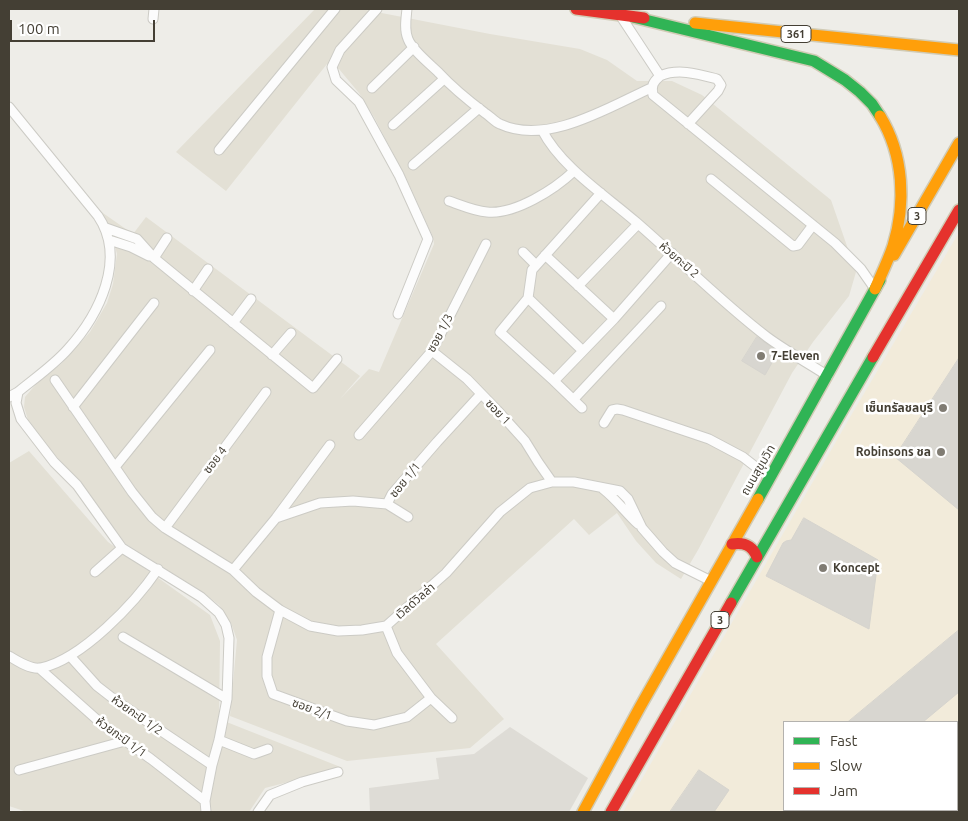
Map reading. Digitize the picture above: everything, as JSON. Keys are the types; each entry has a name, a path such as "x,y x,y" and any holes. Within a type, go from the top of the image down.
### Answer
{"main road":[{"name":"361","path":"576,9 633,17 959,50"},
{"path":"633,17 814,61 840,76 872,103 893,141 902,178 902,202 895,240 875,289"},
{"name":"ถนนสุขุมวิท","path":"583,812 640,707 959,143"},
{"name":"3","path":"611,812 920,274 957,217"},
{"path":"732,544 748,544 755,551 757,557"}],"street":[{"path":"153,19 154,9"},
{"path":"219,150 334,9"},
{"path":"377,9 340,50 332,67 336,80 359,102 399,175 428,239 398,314"},
{"path":"407,9 405,25 408,40 444,79 500,124 519,129 542,130 566,126 584,120 651,88 660,76 669,72 687,72 717,79 721,85 718,91 688,124"},
{"path":"620,15 660,76"},
{"path":"372,88 414,47"},
{"path":"393,125 444,79"},
{"path":"651,88 653,95 836,243 861,269 875,289"},
{"path":"9,107 106,228 109,240 110,264 106,284 94,315 68,350 18,392 9,397"},
{"path":"413,165 479,108"},
{"name":"ห้วยกะปิ 2","path":"542,130 548,142 574,171 768,337 828,376"},
{"path":"449,201 488,213 510,209 549,191 574,171"},
{"path":"711,179 793,246 798,245 813,225"},
{"path":"582,408 500,332 528,298 532,270 601,193"},
{"path":"578,286 638,224"},
{"path":"106,228 137,239 154,258 313,388 337,359"},
{"path":"154,258 167,238"},
{"path":"109,240 131,247 154,258"},
{"name":"ซอย 1/3","path":"359,435 432,351 486,244"},
{"path":"523,252 536,265"},
{"path":"554,381 614,319 672,254"},
{"path":"545,255 614,319"},
{"path":"193,291 208,269"},
{"path":"528,298 583,351"},
{"path":"233,323 251,299"},
{"path":"72,407 154,303"},
{"path":"574,399 661,306"},
{"path":"272,355 291,333"},
{"path":"115,467 210,350"},
{"name":"ซอย 1","path":"432,351 467,379 525,441 552,482"},
{"name":"เวิลด์วิลล่า","path":"55,380 132,492 152,517 165,528 233,570 256,592 280,610 310,626 338,631 386,626 446,573 500,512 530,488 552,482 574,482 600,487 612,496 618,505 675,563 711,581"},
{"path":"18,392 16,404 21,419 54,462 77,485 122,548 202,597 220,613 226,625 229,638 227,699 205,801 206,812"},
{"name":"ซอย 4","path":"165,528 266,392"},
{"name":"ซอย 1/1","path":"276,518 320,504 353,501 387,504 392,494 481,394"},
{"path":"604,423 612,410 617,408 709,439 743,457 770,478"},
{"path":"233,570 276,518 330,445"},
{"path":"387,504 408,517"},
{"path":"95,572 122,548"},
{"path":"9,656 26,665 39,668 70,656 106,628 129,606 158,570"},
{"name":"ซอย 2/1","path":"280,610 267,657 267,676 273,694 347,721 374,724 407,717 431,698"},
{"path":"386,626 397,653 431,698 452,718"},
{"path":"124,637 227,699"},
{"name":"ห้วยกะปิ 1/2","path":"70,656 97,686 115,700 212,765"},
{"name":"ห้วยกะปิ 1/1","path":"39,668 103,725 205,801"},
{"path":"219,740 254,754 268,748"},
{"path":"19,770 125,741"},
{"path":"258,812 270,795 302,782 338,772"}],"shaded area":[{"path":"315,9 361,9 580,49 607,60 637,81 672,81 702,95 831,200 856,272 849,296 813,342 792,373 681,579 656,563 636,541 617,513 589,535 574,519 436,644 504,719 470,748 347,761 230,716 237,640 231,623 219,605 205,594 126,544 74,476 47,446 28,420 24,407 25,397 37,383 61,364 90,332 107,303 113,284 117,254 112,234 100,211 133,234 146,217 360,376 340,399 369,369 379,372 434,244 433,237 408,182 374,117 359,93 339,69 327,64 226,191 176,152"},
{"path":"958,234 959,812 623,812 849,419"},
{"path":"29,451 108,542 210,615 220,641 219,719 343,768 265,788 249,812 27,812 9,806 9,463"},
{"path":"510,727 588,778 569,812 370,812 369,788 439,779 436,758 474,754"}],"building":[{"name":"7-Eleven","path":"757,337 778,352 765,375 742,361"},
{"name":"เซ็นทรัลชลบุรี","path":"959,358 959,510 895,457"},
{"name":"Koncept","path":"804,518 878,560 869,629 766,576 783,543 791,540"},
{"path":"959,630 959,692 924,721 849,721"},
{"path":"699,770 729,790 714,812 670,812"}],"traffic: fast":[{"path":"633,17 814,61 845,80 860,92 872,104 880,116"},
{"path":"758,499 880,280"},
{"path":"731,603 873,357"}],"traffic: slow":[{"path":"695,23 959,50"},
{"path":"875,289 893,246 900,213 901,197 898,163 894,147 880,116"},
{"path":"894,255 959,143"},
{"path":"583,812 758,499"}],"traffic: jam":[{"path":"576,9 644,18"},
{"path":"873,357 959,210"},
{"path":"732,544 747,545 757,557"},
{"path":"611,812 731,603"}],"place":[{"name":"7-Eleven","path":"761,356"},
{"name":"เซ็นทรัลชลบุรี","path":"943,408"},
{"name":"Robinsons ชล","path":"941,452"},
{"name":"Koncept","path":"823,568"}]}
